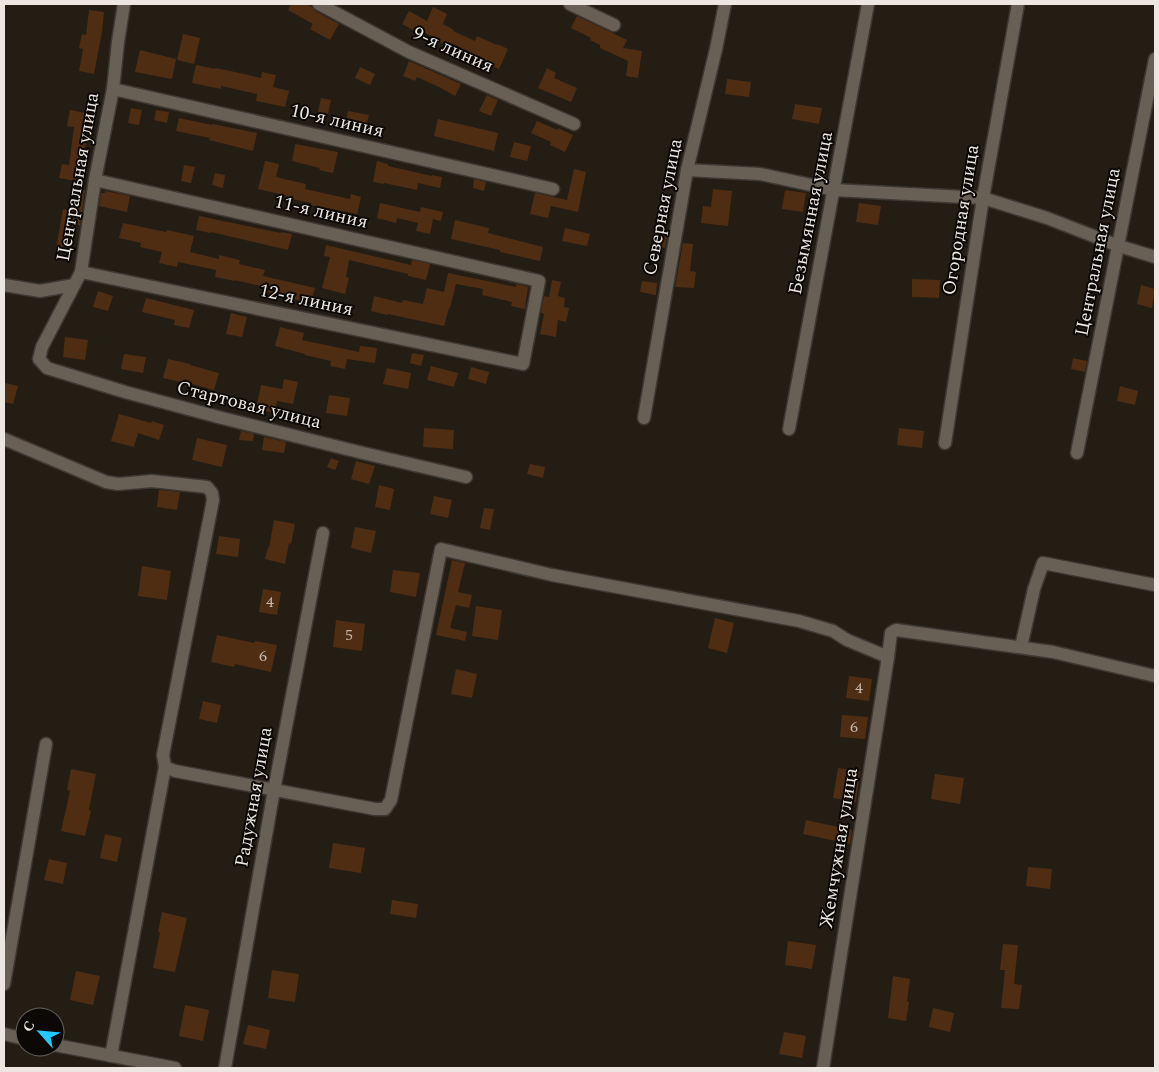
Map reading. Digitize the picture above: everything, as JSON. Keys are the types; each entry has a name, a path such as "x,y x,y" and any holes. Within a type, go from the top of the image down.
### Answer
{"street":[{"name":"Центральная улица","path":"42,347 80,272 95,180 113,89 124,4"},
{"name":"9-я линия","path":"320,4 409,52 574,124"},
{"path":"570,4 614,25"},
{"name":"Северная улица","path":"644,418 687,170 725,4"},
{"name":"Безымянная улица","path":"789,429 868,4"},
{"name":"Огородная улица","path":"945,443 983,198 1018,4"},
{"name":"Центральная улица","path":"1077,453 1155,59"},
{"name":"10-я линия","path":"113,89 553,189"},
{"path":"687,170 760,174 834,190 983,198 1048,218 1119,246 1155,257"},
{"name":"11-я линия","path":"95,180 539,281 523,364"},
{"name":"12-я линия","path":"80,272 523,364"},
{"path":"4,285 40,291 74,285"},
{"name":"Стартовая улица","path":"42,347 39,359 47,368 125,392 363,453 466,477"},
{"path":"4,439 106,482 118,484 152,481 208,487 212,493 163,755 165,767 111,1056"},
{"name":"Радужная улица","path":"225,1068 274,790 323,533"},
{"path":"165,767 175,771 376,809 386,808 391,800 441,549 552,575 799,621 833,631 847,640 888,656"},
{"path":"1155,585 1043,563 1034,589 1021,647 1053,652 1155,676"},
{"name":"Жемчужная улица","path":"823,1068 891,633 896,630 1021,647"},
{"path":"4,984 46,744"},
{"path":"65,1047 175,1068"}],"building":[{"path":"291,4 306,4 339,24 330,40 310,29 313,24 288,10"},
{"path":"433,7 447,14 443,24 453,31 475,41 477,36 508,49 499,69 468,56 470,52 448,42 447,45 437,41 438,39 402,24 409,11 427,21"},
{"path":"89,10 104,12 94,74 79,71 83,49 79,48 82,34 86,35"},
{"path":"577,16 627,40 623,48 642,51 638,78 626,76 628,61 600,48 600,45 590,40 591,38 571,28"},
{"path":"183,34 200,38 194,64 177,60"},
{"path":"140,50 176,59 172,79 135,72"},
{"path":"409,61 461,84 455,96 417,77 415,81 403,76"},
{"path":"196,65 261,78 262,72 276,75 273,87 289,91 285,107 256,101 257,94 221,86 221,89 192,83"},
{"path":"360,67 375,74 370,85 355,78"},
{"path":"547,68 556,73 554,78 577,88 571,102 538,88"},
{"path":"727,79 751,82 749,97 725,94"},
{"path":"487,95 498,100 491,116 479,111"},
{"path":"321,98 331,100 328,114 318,112"},
{"path":"795,104 822,108 819,124 792,119"},
{"path":"131,108 142,110 139,125 128,123"},
{"path":"70,110 86,113 81,140 86,141 81,182 59,178 62,164 69,165 74,127 67,126"},
{"path":"156,110 169,112 167,123 154,120"},
{"path":"348,111 369,115 366,126 346,122"},
{"path":"179,118 257,133 253,151 209,140 210,138 176,131"},
{"path":"438,119 498,133 494,151 434,136"},
{"path":"537,121 573,135 565,152 550,145 551,142 531,133"},
{"path":"514,142 531,146 527,161 510,157"},
{"path":"295,144 338,152 333,173 292,161"},
{"path":"265,161 279,164 276,177 306,184 305,189 350,199 351,194 361,197 357,214 311,205 311,203 287,198 288,196 258,189"},
{"path":"377,161 388,164 388,166 442,177 440,188 418,183 417,190 373,182"},
{"path":"184,165 195,167 191,183 181,181"},
{"path":"574,169 586,172 578,212 551,206 548,218 530,214 535,193 567,200"},
{"path":"215,173 225,175 223,188 212,185"},
{"path":"474,179 486,182 484,191 473,188"},
{"path":"713,189 732,191 728,226 701,223 703,206 711,207"},
{"path":"81,190 85,190 80,226 77,225 70,251 56,249 63,209 78,212"},
{"path":"785,190 806,193 803,212 782,209"},
{"path":"105,191 130,196 127,212 99,206 101,193 105,193"},
{"path":"380,203 420,212 421,207 443,212 441,221 433,219 430,234 416,231 418,223 397,218 396,223 377,218"},
{"path":"859,203 881,206 878,225 856,222"},
{"path":"199,216 292,234 288,250 196,230"},
{"path":"455,220 489,228 488,233 543,247 540,261 451,239"},
{"path":"123,223 194,236 190,252 219,259 219,255 240,260 239,264 265,270 263,276 315,288 311,303 268,292 269,288 215,277 216,270 178,262 177,267 159,263 162,252 140,247 141,243 119,238"},
{"path":"565,228 590,234 587,246 562,241"},
{"path":"659,235 667,237 665,248 657,247"},
{"path":"683,243 693,244 690,271 696,272 694,288 675,287"},
{"path":"326,245 411,265 412,260 430,264 426,280 349,260 346,277 349,278 345,294 322,288 330,257 324,256"},
{"path":"448,273 516,287 516,284 528,287 525,309 511,306 512,302 482,295 483,289 456,284 444,326 371,311 374,296 402,303 403,300 423,304 427,288 444,292"},
{"path":"912,279 940,280 939,298 912,297"},
{"path":"552,280 561,282 558,296 565,298 564,307 569,308 566,322 558,320 556,337 540,334 544,314 541,313 544,296 549,297"},
{"path":"642,281 657,283 656,295 640,292"},
{"path":"1141,285 1155,289 1152,308 1137,304"},
{"path":"98,291 113,296 108,311 93,307"},
{"path":"146,298 194,310 189,328 174,325 175,320 142,312"},
{"path":"231,313 247,317 242,337 226,334"},
{"path":"280,327 304,333 302,340 359,352 360,346 377,348 375,363 347,359 345,369 330,366 331,361 275,346"},
{"path":"65,337 88,340 85,360 63,357"},
{"path":"412,353 424,355 421,366 410,363"},
{"path":"124,354 146,357 143,373 121,369"},
{"path":"1073,358 1087,361 1085,372 1071,369"},
{"path":"168,359 219,373 214,390 163,378"},
{"path":"431,366 458,373 454,387 427,380"},
{"path":"471,367 489,372 486,384 468,379"},
{"path":"387,368 411,373 408,389 383,384"},
{"path":"284,379 298,382 293,404 277,401 275,413 256,409 261,385 282,389"},
{"path":"5,383 18,386 13,404 4,402"},
{"path":"1120,386 1138,391 1135,405 1117,401"},
{"path":"329,395 350,398 347,416 326,413"},
{"path":"119,414 164,425 159,440 138,433 134,447 111,441"},
{"path":"424,428 454,430 453,449 423,447"},
{"path":"899,428 924,431 922,448 897,445"},
{"path":"241,431 254,434 253,441 239,440"},
{"path":"264,437 286,442 284,453 262,450"},
{"path":"197,438 227,445 222,467 192,460"},
{"path":"331,458 339,461 335,470 327,467"},
{"path":"356,461 375,466 369,484 351,479"},
{"path":"530,464 545,467 543,478 527,474"},
{"path":"379,485 394,489 390,510 375,507"},
{"path":"159,490 180,492 177,510 157,507"},
{"path":"434,496 452,500 448,518 430,514"},
{"path":"484,508 494,509 490,530 480,528"},
{"path":"274,520 295,524 285,564 265,559"},
{"path":"355,527 376,531 371,553 351,548"},
{"path":"219,536 240,539 238,557 216,554"},
{"path":"452,560 465,563 458,592 472,595 469,608 456,605 450,628 467,632 465,641 436,635"},
{"path":"142,566 171,571 167,600 138,596"},
{"path":"393,570 420,573 416,597 390,592"},
{"path":"263,589 281,592 277,615 259,612"},
{"path":"476,606 502,610 498,640 472,636"},
{"path":"715,618 734,623 727,653 708,648"},
{"path":"336,620 365,624 362,651 333,647"},
{"path":"217,635 254,643 255,641 277,645 271,672 235,664 234,667 211,662"},
{"path":"456,669 477,674 472,698 451,694"},
{"path":"849,676 872,679 869,701 846,698"},
{"path":"203,701 221,705 217,723 199,719"},
{"path":"842,715 868,717 865,739 840,737"},
{"path":"838,768 860,771 856,802 833,798"},
{"path":"71,769 96,774 89,810 91,811 85,836 61,831 70,791 67,790"},
{"path":"935,774 964,778 960,804 931,799"},
{"path":"806,820 852,830 850,844 803,834"},
{"path":"105,834 122,838 117,862 100,858"},
{"path":"333,843 365,848 361,873 329,868"},
{"path":"49,859 67,863 63,884 44,880"},
{"path":"1028,867 1052,869 1050,889 1026,886"},
{"path":"392,900 418,904 416,918 390,914"},
{"path":"162,912 187,918 175,972 153,968"},
{"path":"788,941 816,945 812,969 785,965"},
{"path":"1003,944 1018,945 1014,984 1022,985 1019,1009 1001,1008 1005,970 1000,970"},
{"path":"272,970 299,974 295,1002 268,998"},
{"path":"76,971 100,976 93,1005 70,1000"},
{"path":"893,976 910,979 906,1021 888,1018"},
{"path":"185,1005 209,1010 203,1041 179,1036"},
{"path":"933,1008 954,1013 950,1032 929,1027"},
{"path":"248,1025 270,1030 266,1049 243,1044"},
{"path":"784,1032 806,1036 802,1058 779,1054"}]}
